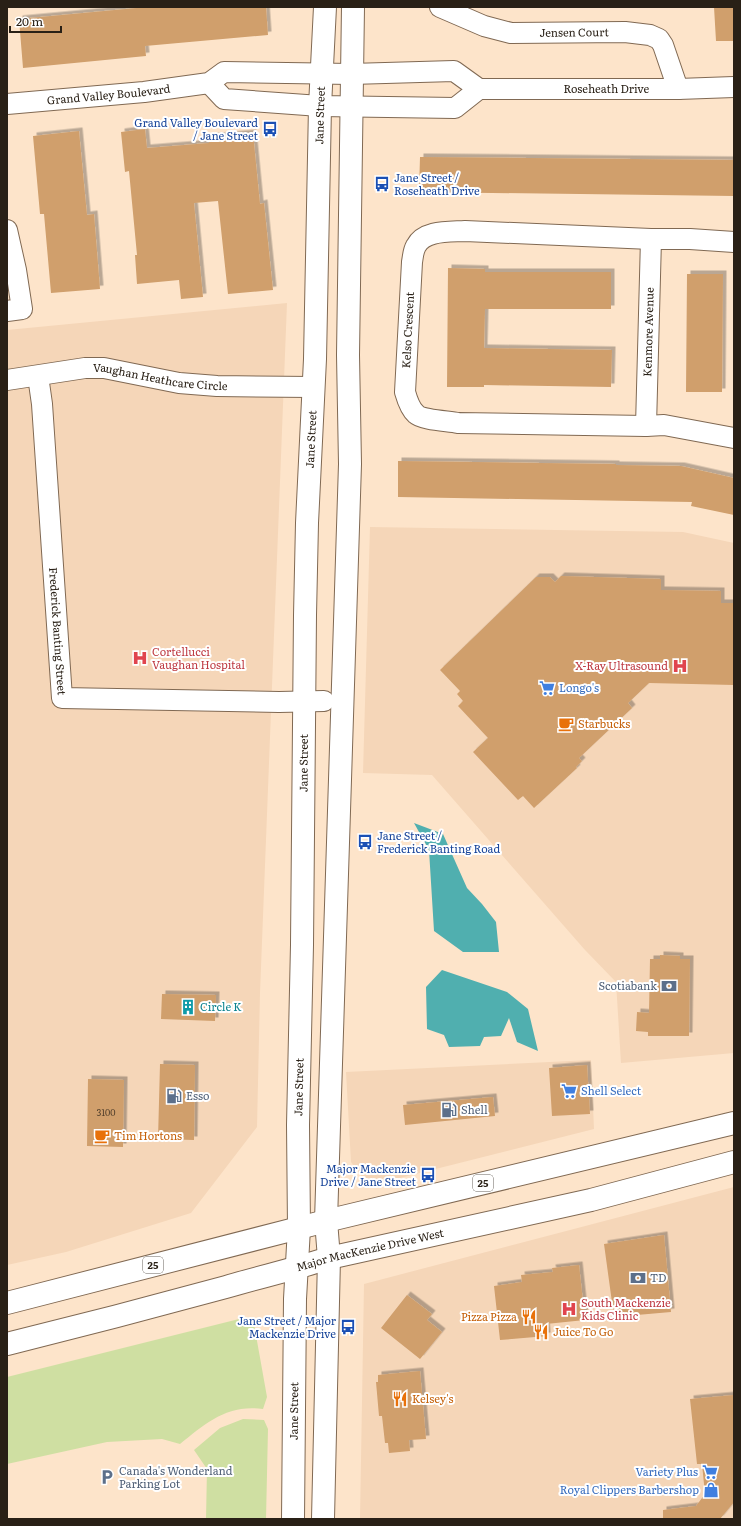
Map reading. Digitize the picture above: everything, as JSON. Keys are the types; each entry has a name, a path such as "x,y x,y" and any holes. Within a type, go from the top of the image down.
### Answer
{"main road":[{"name":"Jane Street","path":"293,1519 295,1307 299,1228 298,1125 302,945 314,701 307,538 314,387 320,106 325,7"},
{"path":"323,1519 328,1258 326,1221 349,480 348,355 353,7"},
{"name":"25","path":"7,1302 326,1221 734,1123"},
{"name":"Major MacKenzie Drive West","path":"7,1344 102,1321 296,1269 328,1258 591,1200 734,1162"}],"street":[{"name":"Jensen Court","path":"440,7 484,26 511,33 624,32 650,35 659,39 663,45 678,89"},
{"path":"209,83 224,99 320,106 455,108 479,89 454,71 351,74"},
{"name":"Grand Valley Boulevard","path":"7,104 144,92 209,83 224,72 351,74"},
{"name":"Roseheath Drive","path":"479,89 678,89 734,87"},
{"path":"7,230 16,270 22,309 7,311"},
{"name":"Kelso Crescent","path":"734,242 690,238 651,239 465,231 436,233 422,238 415,247 412,262 405,392 410,406 416,415 425,419 458,423 646,426 664,424 734,438"},
{"name":"Kenmore Avenue","path":"646,426 651,239"},
{"name":"Vaughan Heathcare Circle","path":"7,380 85,368 104,368 179,383 217,386 314,387"},
{"name":"Frederick Banting Street","path":"38,376 42,412 62,698 279,702 314,701"}],"shaded area":[{"name":"Cortellucci Vaughan Hospital","path":"287,303 260,993 257,1127 191,1213 66,1252 7,1265 7,330"},
{"path":"370,527 683,532 734,543 734,1053 621,1063 616,982 585,950 432,775 363,773"},
{"path":"591,1060 594,1129 384,1182 362,1177 351,1162 346,1072"},
{"path":"734,1187 734,1519 360,1519 364,1284"}],"green space":[{"path":"243,1318 254,1324 267,1397 263,1409 238,1409 228,1412 208,1422 180,1444 162,1439 107,1442 7,1464 7,1377"},
{"path":"243,1419 264,1420 268,1429 266,1519 206,1519 207,1469 194,1450 220,1428"}],"water":[{"path":"414,823 443,834 467,888 496,922 499,952 463,952 434,931 429,850"},
{"path":"442,970 507,992 528,1009 538,1051 517,1042 509,1018 501,1036 484,1037 480,1046 449,1047 444,1035 427,1029 426,987"}],"building":[{"path":"147,7 266,7 268,35 145,46 146,56 23,68 19,19"},
{"path":"714,7 734,7 734,41 716,41"},
{"path":"145,129 147,148 209,143 209,137 253,133 260,204 264,203 273,290 228,294 218,201 194,203 203,297 181,299 179,280 137,284 135,255 137,255 129,171 125,172 121,132"},
{"path":"79,131 87,215 94,214 100,289 51,293 44,214 40,214 33,136"},
{"path":"420,157 734,160 734,196 419,192"},
{"path":"448,268 485,269 485,272 611,272 611,309 485,309 484,348 612,350 611,387 484,385 484,387 447,387"},
{"path":"687,274 723,274 722,392 686,392"},
{"path":"398,461 681,466 734,478 734,515 691,506 692,502 398,497"},
{"path":"561,576 661,579 661,590 721,591 721,603 734,603 734,685 649,683 628,703 632,708 579,758 582,761 576,767 577,768 534,808 523,796 518,800 473,752 488,738 458,706 463,701 457,694 460,691 440,670 536,577 550,577 555,582"},
{"name":"Scotiabank","path":"660,955 680,956 680,959 690,959 689,1036 648,1036 648,1032 636,1031 637,1012 649,1013 650,959 660,959"},
{"name":"Circle K","path":"162,994 216,995 215,1021 161,1019"},
{"path":"160,1064 195,1065 194,1140 158,1139"},
{"name":"Shell Select","path":"587,1065 590,1114 552,1116 549,1068"},
{"path":"88,1079 124,1080 123,1147 87,1146"},
{"path":"493,1097 495,1116 405,1125 403,1105"},
{"name":"TD","path":"664,1235 671,1312 614,1317 604,1244"},
{"path":"579,1265 585,1320 546,1324 547,1336 500,1340 494,1286 522,1282 521,1275 553,1272 552,1268"},
{"path":"407,1295 432,1314 427,1320 442,1332 420,1359 381,1328"},
{"name":"Kelsey's","path":"420,1371 426,1439 409,1440 410,1451 389,1453 388,1443 385,1443 382,1416 379,1416 376,1382 378,1382 378,1375"},
{"path":"734,1395 734,1502 720,1519 663,1519 663,1510 696,1506 705,1494 702,1464 697,1464 690,1399"}],"place":[{"name":"Grand Valley Boulevard / Jane Street","path":"270,129"},
{"name":"Jane Street / Roseheath Drive","path":"382,184"},
{"name":"Cortellucci Vaughan Hospital","path":"140,658"},
{"name":"X-Ray Ultrasound","path":"680,666"},
{"name":"Longo's","path":"547,688"},
{"name":"Starbucks","path":"566,724"},
{"name":"Jane Street / Frederick Banting Road","path":"365,842"},
{"name":"Scotiabank","path":"669,986"},
{"name":"Circle K","path":"188,1007"},
{"name":"Shell Select","path":"569,1091"},
{"name":"Esso","path":"174,1096"},
{"name":"Shell","path":"449,1110"},
{"name":"Tim Hortons","path":"102,1136"},
{"name":"Major Mackenzie Drive / Jane Street","path":"428,1175"},
{"name":"TD","path":"638,1278"},
{"name":"South Mackenzie Kids Clinic","path":"569,1309"},
{"name":"Pizza Pizza","path":"529,1317"},
{"name":"Jane Street / Major Mackenzie Drive","path":"348,1327"},
{"name":"Juice To Go","path":"541,1332"},
{"name":"Kelsey's","path":"400,1399"},
{"name":"Variety Plus","path":"710,1472"},
{"name":"Canada's Wonderland Parking Lot","path":"107,1477"},
{"name":"Royal Clippers Barbershop","path":"711,1490"}]}
